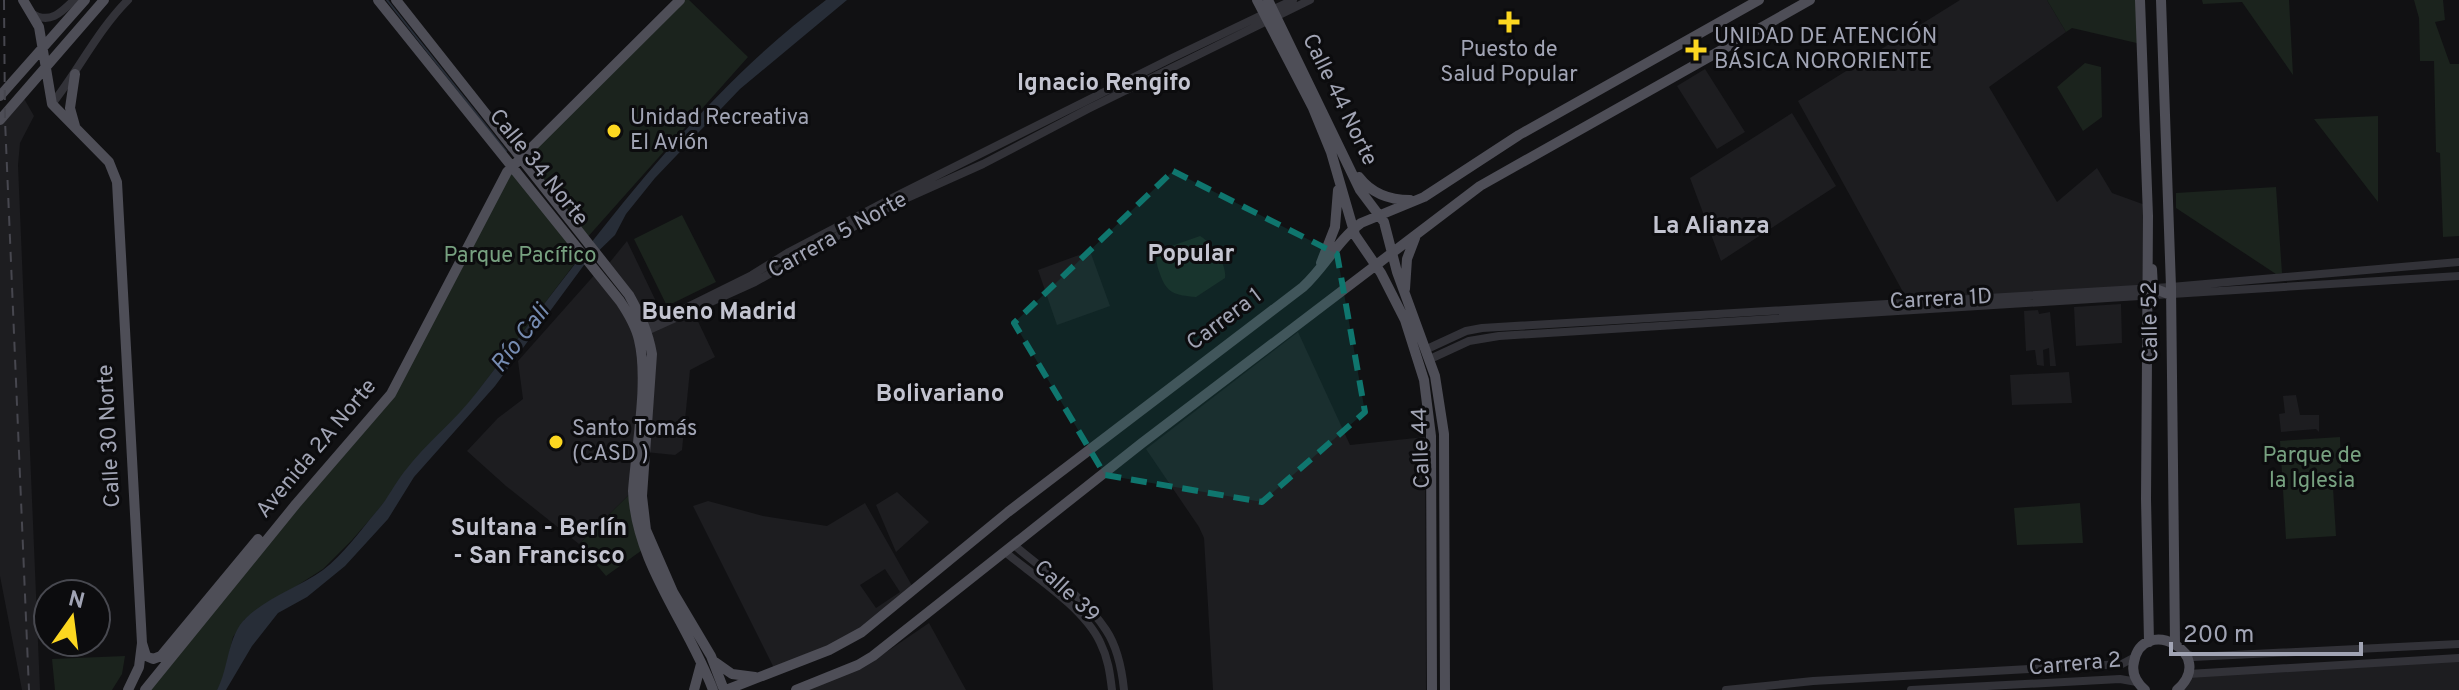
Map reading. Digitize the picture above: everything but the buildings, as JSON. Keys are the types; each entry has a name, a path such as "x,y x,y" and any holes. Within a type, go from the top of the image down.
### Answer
{"main road":[{"path":"23,0 39,27 51,100 79,135"},
{"path":"0,96 85,0"},
{"path":"0,120 104,0"},
{"name":"Calle 34 Norte","path":"378,0 509,165 599,266 620,301 644,331 652,354 651,391 633,513 638,532 666,595 725,690"},
{"name":"Calle 34 Norte","path":"396,0 519,154 581,244"},
{"name":"Avenida 2A Norte","path":"142,643 146,656 153,659 161,656 387,390 441,282 509,165 671,0"},
{"name":"Avenida 2A Norte","path":"519,154 680,0"},
{"name":"Calle 44 Norte","path":"1257,0 1271,13 1360,190 1379,214"},
{"name":"Carrera 1","path":"725,690 829,650 862,632 1008,512 1309,281 1353,229 1379,214 1424,197 1519,135 1759,0"},
{"path":"796,690 873,656 1132,450 1480,186 1810,0"},
{"name":"Calle 52","path":"2140,0 2148,222 2149,642"},
{"name":"Calle 52","path":"2161,0 2171,291 2175,643"},
{"name":"Calle 44 Norte","path":"1271,13 1335,164 1353,229"},
{"path":"75,74 70,108 79,135"},
{"name":"Calle 30 Norte","path":"79,135 109,162 116,177 142,643 139,667 128,690"},
{"path":"1348,162 1366,186 1377,194 1398,200 1424,197"},
{"path":"1309,281 1324,256 1335,227 1338,204 1335,164"},
{"name":"Avenida 2A Norte","path":"145,690 296,504 391,394 509,165"},
{"name":"Calle 44","path":"1379,214 1391,242 1392,254 1440,395 1444,434 1445,690"},
{"path":"2148,222 2160,227 2166,224 2169,215"},
{"name":"Calle 44","path":"1353,229 1405,320 1428,400 1431,436 1432,690"},
{"path":"1406,295 1407,259 1417,234"},
{"path":"2148,291 2171,291"},
{"path":"2141,686 2133,670 2135,657 2149,642 2160,639 2175,643 2188,662 2188,674 2178,690"},
{"path":"694,690 705,655 732,674 765,675"},
{"name":"Calle 34 Norte","path":"705,655 713,690"}],"street":[{"path":"29,12 48,19 55,17 74,0"},
{"path":"51,100 75,74 115,13 128,0"},
{"name":"Carrera 5 Norte","path":"644,331 755,282 898,202 983,164 1293,0"},
{"name":"Carrera 5 Norte","path":"1271,13 1310,0"},
{"path":"2171,291 2459,262"},
{"path":"2171,291 2459,276"},
{"name":"Carrera 1D","path":"1428,354 1466,331 1574,321 2148,291"},
{"name":"Carrera 1D","path":"1428,354 1469,341 1499,336 2148,291"},
{"path":"1466,331 1469,341"},
{"name":"Calle 39","path":"1009,548 1106,630 1115,648 1124,690"},
{"name":"Calle 39","path":"1077,604 1099,638 1108,662 1112,690"},
{"path":"2184,652 2193,657 2459,644"},
{"name":"Carrera 2","path":"1726,690 1813,681 2122,664 2135,657"},
{"path":"2188,674 2459,658"},
{"name":"Carrera 2","path":"1911,690 2120,679 2141,686"}],"highlighted area":[{"path":"1173,171 1337,254 1365,412 1262,502 1105,475 1014,323"}],"shaded area":[{"path":"1960,0 2047,0 2066,32 1989,87 2057,202 2097,168 2112,193 2148,206 2145,289 1908,301 1798,101"},
{"path":"1705,69 1745,132 1717,149 1677,86"},
{"path":"22,95 34,116 20,143 18,165 35,578 32,578 32,658 39,658 40,690 22,690 0,576 0,120"},
{"path":"1792,113 1836,186 1721,261 1690,178"},
{"path":"627,241 664,318 646,327 606,267"},
{"path":"1090,251 1110,306 1057,325 1038,270"},
{"name":"Santo Tomás (CASD )","path":"597,272 636,331 633,336 638,337 640,344 633,491 579,544 467,451 498,418 523,399 518,361"},
{"path":"2121,304 2122,343 2076,346 2074,307"},
{"path":"2038,310 2039,314 2050,312 2056,366 2050,366 2049,348 2043,350 2044,366 2037,365 2035,350 2026,351 2024,311"},
{"path":"693,311 715,357 690,370 682,450 675,455 645,452 648,332"},
{"path":"1298,332 1350,445 1425,437 1426,690 1213,690 1204,538 1146,449"},
{"path":"2069,372 2072,403 2012,405 2010,375"},
{"path":"2296,395 2300,415 2319,415 2319,432 2316,429 2281,432 2279,414 2285,413 2283,396"},
{"path":"897,492 929,522 896,552 876,505"},
{"path":"708,501 763,516 827,526 865,503 915,591 862,632 776,672 693,506","holes":["885,569 900,592 876,608 860,585"]},
{"path":"929,623 966,690 808,690 876,659"},
{"path":"2459,658 2459,690 2178,690 2188,674"}],"green space":[{"name":"Unidad Recreativa El Avión","path":"680,0 689,0 748,57 585,240 521,156"},
{"path":"2047,0 2140,0 2141,44 2072,28 2066,32"},
{"path":"2202,0 2289,0 2293,75 2242,2 2203,4"},
{"path":"2414,0 2443,0 2445,20 2435,22 2450,64 2459,64 2459,236 2443,237 2440,153 2436,152 2434,61 2420,61 2419,18"},
{"path":"2085,63 2101,67 2102,117 2083,131 2057,87"},
{"path":"2378,116 2378,202 2314,119"},
{"name":"Parque Pacífico","path":"511,167 582,254 472,399 428,445 352,540 323,569 245,619 233,637 223,680 217,690 145,690 391,394"},
{"path":"2276,187 2282,273 2276,274 2176,208 2176,193"},
{"path":"682,215 716,282 667,306 634,239"},
{"path":"1200,236 1218,254 1225,278 1196,297 1173,292 1163,281 1157,266 1157,254"},
{"name":"Parque de la Iglesia","path":"2340,437 2342,487 2333,488 2336,536 2286,539 2280,441"},
{"path":"633,491 645,548 606,576 579,544"},
{"path":"2080,503 2083,543 2017,545 2014,508"},
{"path":"125,656 122,674 112,690 55,690 52,659"}],"water":[{"name":"Río Cali","path":"826,0 847,0 740,89 655,178 626,214 615,235 584,265 495,386 414,477 388,519 345,566 307,597 278,613 252,646 226,690 217,690 235,634 246,618 323,570 344,550 413,461 468,403 597,235 682,134 775,41"}],"waterway":[{"path":"387,0 506,151"}],"railway":[{"path":"4,0 5,120 29,690"}],"place":[{"name":"Puesto de Salud Popular","path":"1509,22"},
{"name":"UNIDAD DE ATENCIÓN BÁSICA NORORIENTE","path":"1696,50"},
{"name":"Unidad Recreativa El Avión","path":"614,131"},
{"name":"Santo Tomás (CASD )","path":"556,442"}],"district":[{"name":"Ignacio Rengifo","path":"1104,84"},
{"name":"La Alianza","path":"1711,227"},
{"name":"Popular","path":"1191,255"},
{"name":"Bueno Madrid","path":"719,313"},
{"name":"Bolivariano","path":"940,395"},
{"name":"Sultana - Berlín - San Francisco","path":"539,543"}]}
